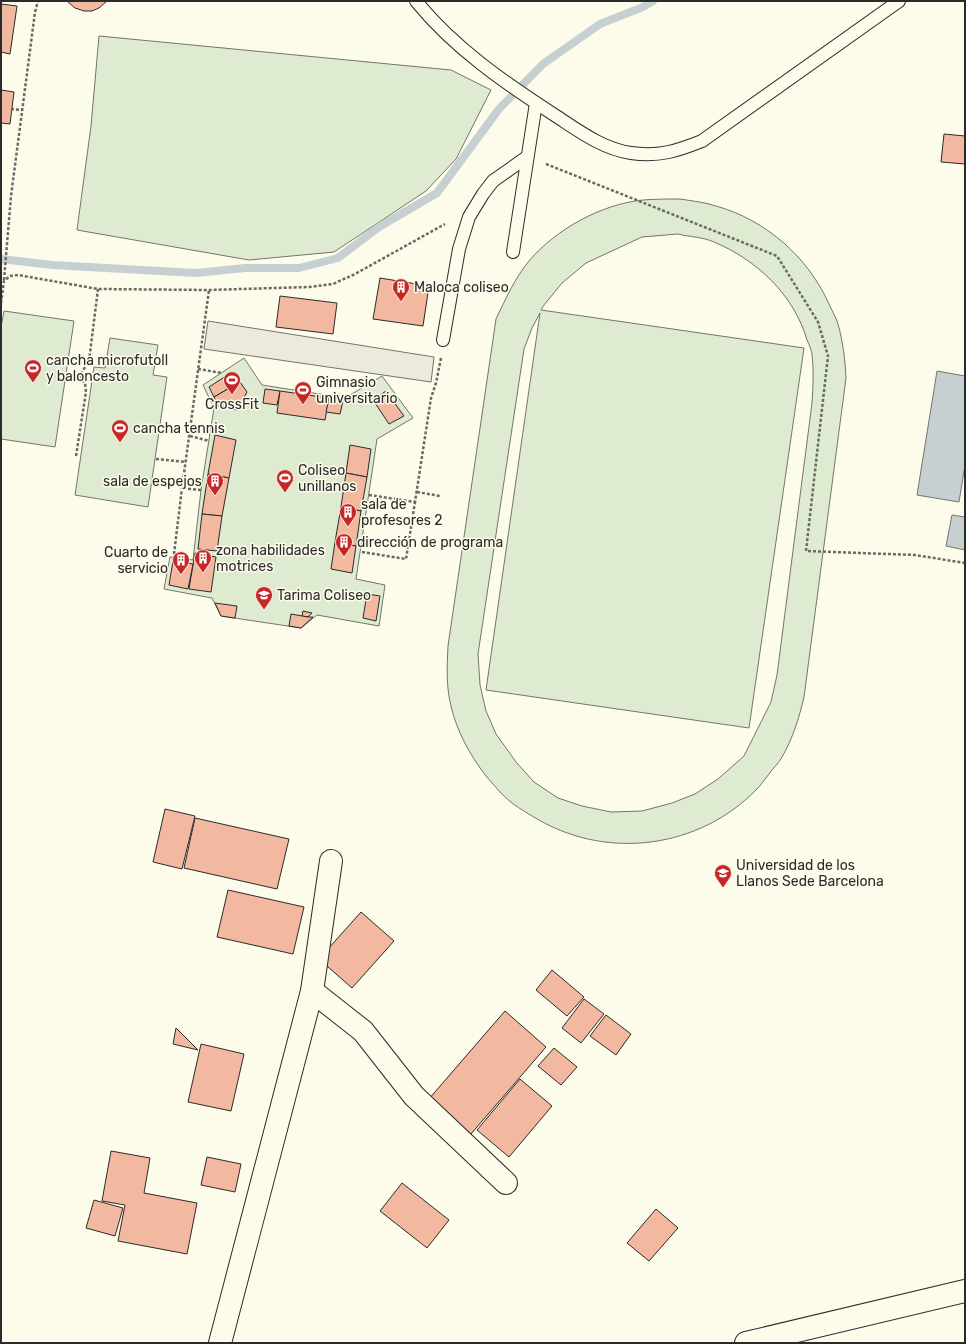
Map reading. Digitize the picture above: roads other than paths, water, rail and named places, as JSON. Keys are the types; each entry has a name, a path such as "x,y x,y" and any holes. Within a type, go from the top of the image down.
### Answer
{"street":[{"path":"220,1343 312,991 331,861"},
{"path":"312,991 363,1031 414,1096 506,1183"},
{"path":"746,1343 965,1291"}],"lane":[{"path":"416,1 430,19 467,53 584,135 608,147 631,153 652,154 676,151 702,141 899,1"},
{"path":"513,252 527,157 531,99"},
{"path":"444,340 458,249 469,217 493,181 527,157"}],"waterway":[{"path":"1,259 52,265 196,273 245,268 299,268 338,258 379,227 437,193 499,109 543,64 600,24 643,7 653,1"}],"place":[{"name":"Maloca coliseo","path":"401,302"},
{"name":"cancha microfutoll y baloncesto","path":"33,383"},
{"name":"CrossFit","path":"232,395"},
{"name":"Gimnasio universitario","path":"303,405"},
{"name":"cancha tennis","path":"120,443"},
{"name":"Coliseo unillanos","path":"285,493"},
{"name":"sala de espejos","path":"215,496"},
{"name":"sala de profesores 2","path":"348,527"},
{"name":"dirección de programa","path":"344,557"},
{"name":"zona habilidades motrices","path":"203,573"},
{"name":"Cuarto de servicio","path":"181,575"},
{"name":"Tarima Coliseo","path":"264,610"},
{"name":"Universidad de los Llanos Sede Barcelona","path":"723,888"}]}
